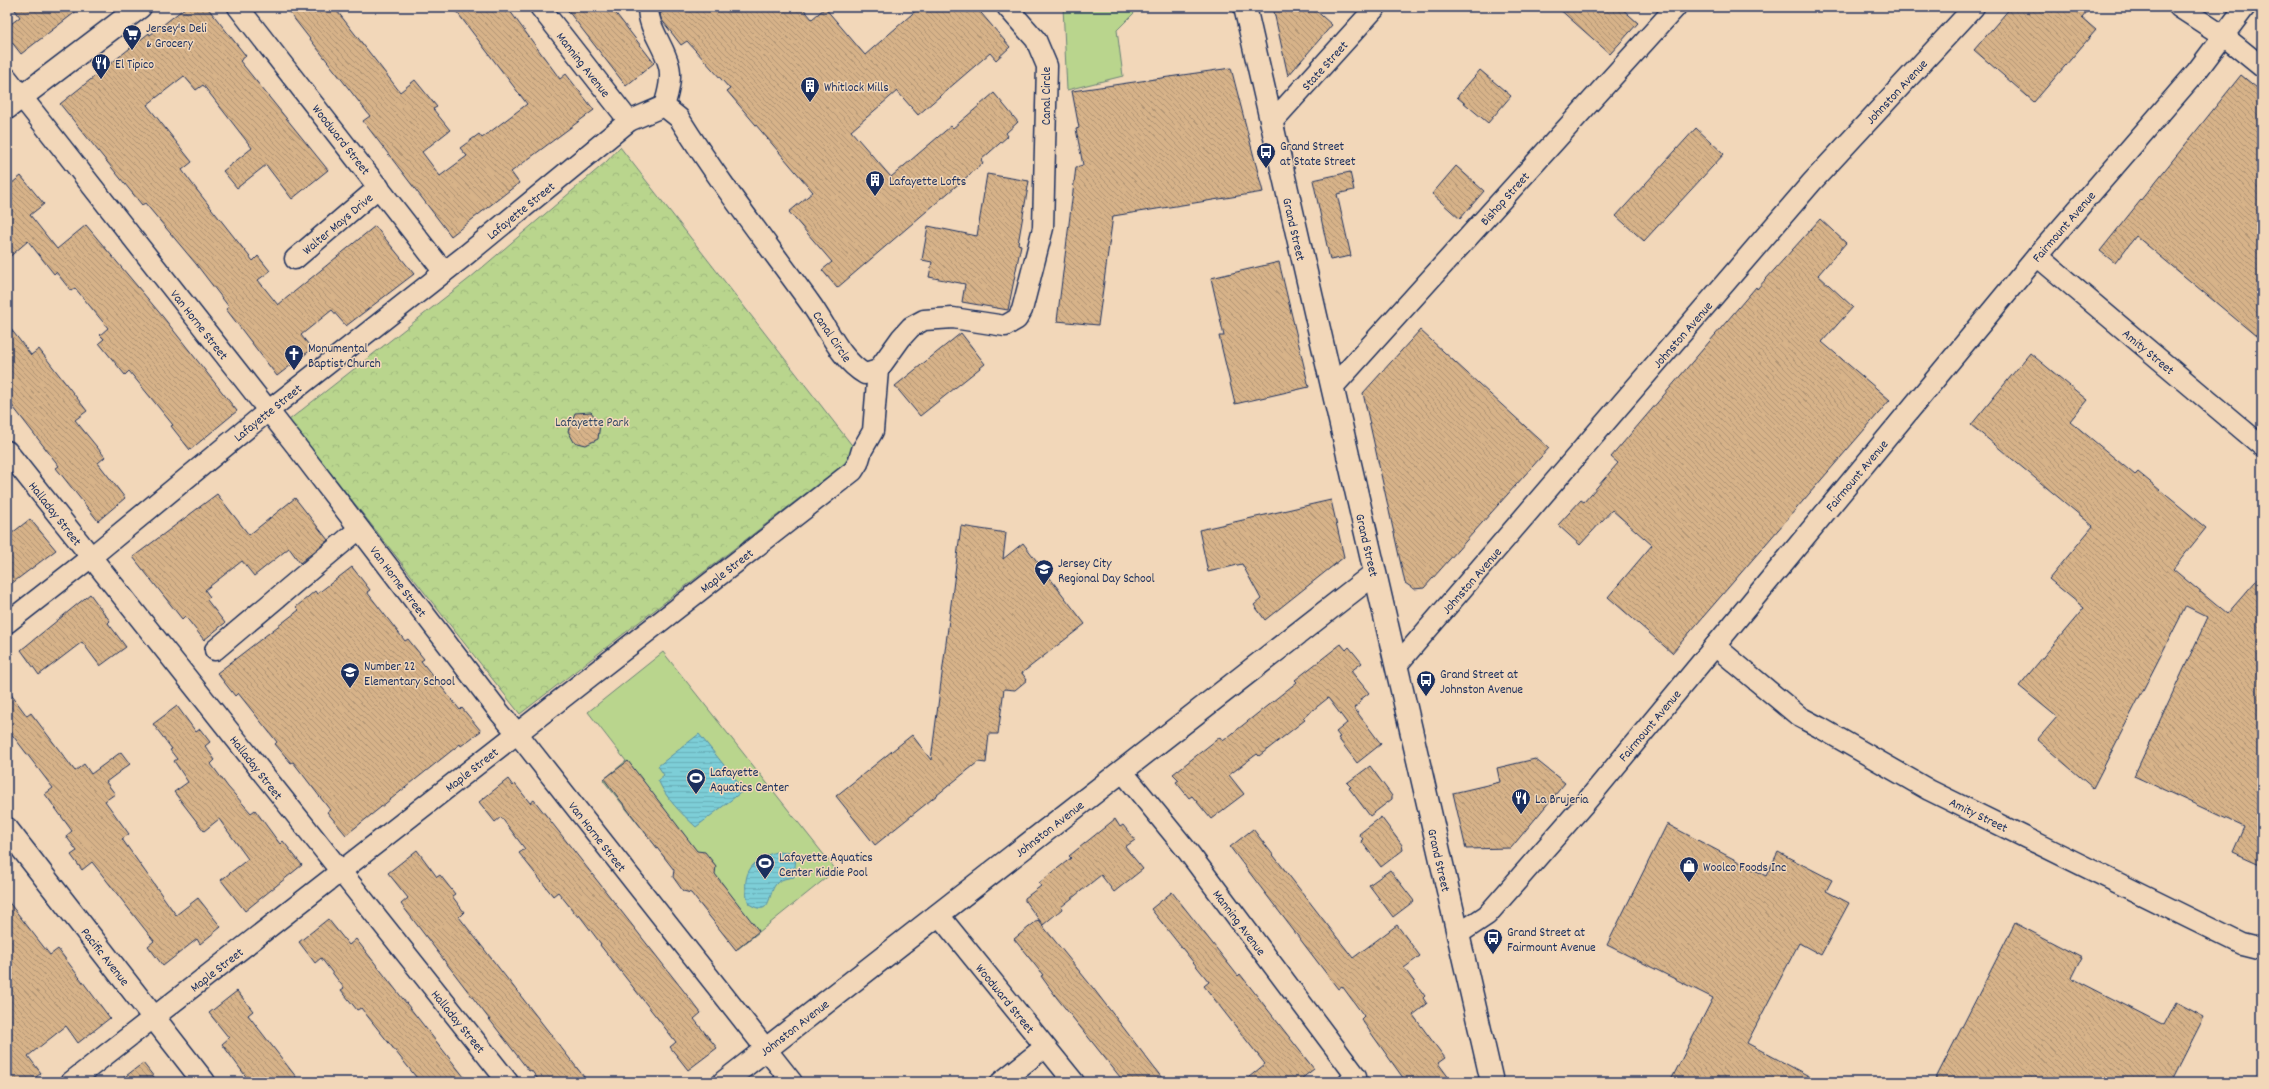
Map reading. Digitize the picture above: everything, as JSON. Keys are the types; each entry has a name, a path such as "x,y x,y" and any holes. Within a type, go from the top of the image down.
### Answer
{"street":[{"path":"14,101 140,7"},
{"name":"Woodward Street","path":"238,7 380,187 444,272"},
{"name":"Manning Avenue","path":"540,7 629,121"},
{"path":"648,7 648,18 669,67 668,93 664,106"},
{"name":"Canal Circle","path":"664,106 679,118 784,269 810,303 853,368 865,374 878,370 892,350 912,327 924,320 953,318 1005,326 1017,319 1022,310 1043,228 1047,66 1036,40 1007,7"},
{"name":"Grand Street","path":"1245,7 1374,574 1492,1082"},
{"name":"State Street","path":"1271,123 1376,7"},
{"name":"Bishop Street","path":"1332,388 1676,7"},
{"name":"Johnston Avenue","path":"1396,666 1812,182 1974,7"},
{"path":"2179,7 2225,37 2262,67"},
{"name":"Fairmount Avenue","path":"1457,935 1488,915 1586,802 2037,256 2225,37 2245,7"},
{"name":"Van Horne Street","path":"7,78 14,101 268,411 500,713 792,1082"},
{"name":"Lafayette Street","path":"7,623 90,558 268,411 444,272 629,121 664,106"},
{"name":"Walter Mays Drive","path":"295,259 380,187"},
{"name":"Amity Street","path":"2037,256 2262,446"},
{"name":"Maple Street","path":"71,1082 853,471 858,463 862,450 873,431 878,370"},
{"name":"Halladay Street","path":"7,451 339,872 508,1082"},
{"path":"215,650 360,529"},
{"name":"Johnston Avenue","path":"724,1082 1374,574"},
{"name":"Amity Street","path":"1715,646 1800,717 1929,790 2242,944 2262,949"},
{"name":"Manning Avenue","path":"1122,771 1189,853 1352,1079"},
{"name":"Pacific Avenue","path":"7,830 204,1082"},
{"name":"Woodward Street","path":"938,914 1074,1082"},
{"path":"1001,1082 1045,1047"}],"green space":[{"path":"1063,7 1140,7 1117,30 1123,76 1067,90"},
{"name":"Lafayette Park","path":"620,147 858,453 520,714 289,420 470,278 606,162"},
{"name":"Lafayette Aquatics Center","path":"663,652 836,870 738,949 603,780 626,761 588,712"}],"water":[{"path":"699,734 744,790 696,827 679,811 665,794 658,780 664,775 658,766"},
{"name":"Lafayette Aquatics Center Kiddie Pool","path":"776,852 791,853 796,857 794,877 778,882 773,889 765,907 756,908 749,904 746,894 746,878 753,865 767,855"}],"building":[{"path":"13,7 82,7 21,54 7,36 7,27 20,17"},
{"path":"186,7 207,7 246,56 240,61 328,170 292,199 266,165 237,188 223,171 252,148 203,85 196,90 184,76 147,105 192,162 182,170 253,261 258,256 270,271 258,280 278,305 375,226 414,274 346,326 332,310 301,335 312,349 277,376 226,309 229,307 196,264 145,203 142,205 60,104 149,33 150,35"},
{"path":"285,7 334,7 400,92 415,80 437,107 433,109 450,130 422,152 440,176 467,156 460,148 479,134 482,138 527,104 453,7 507,7 560,79 566,74 594,110 511,172 519,183 451,236 363,121 370,116"},
{"path":"565,7 611,7 654,63 626,86"},
{"path":"668,7 802,7 812,19 825,8 865,55 920,7 976,7 1010,47 996,60 990,53 918,115 897,91 851,131 891,177 951,126 953,128 994,93 1018,122 1006,133 1008,136 981,160 983,163 837,288 822,270 832,262 789,212 813,192 727,91 730,89 687,41 681,45 661,19 660,14"},
{"path":"1273,7 1312,7 1332,25 1288,76"},
{"path":"1557,7 1620,7 1638,23 1610,54"},
{"path":"2011,7 2091,7 2082,18 2096,30 2034,102 1974,50"},
{"path":"1231,68 1263,192 1113,216 1098,325 1057,321 1076,167 1083,165 1076,129 1079,128 1072,91"},
{"path":"1480,70 1511,96 1488,123 1457,97"},
{"path":"2241,75 2262,92 2262,341 2136,236 2115,263 2100,251"},
{"path":"1696,128 1724,154 1644,241 1616,216"},
{"path":"1456,166 1484,191 1460,219 1432,194"},
{"path":"1350,172 1354,190 1337,194 1351,256 1330,260 1313,180"},
{"path":"987,174 1029,181 1018,244 1021,245 1008,310 962,302 965,284 929,277 932,262 922,260 928,226 977,236"},
{"path":"21,176 44,204 30,215 57,249 86,225 163,317 237,411 190,450 171,426 173,425 129,371 125,375 99,343 104,339 100,335 108,328 75,288 71,291 56,272 54,274 28,241 7,259 7,187"},
{"path":"1820,219 1846,243 1818,275 1853,307 1822,342 1890,400 1672,653 1608,597 1652,545 1612,510 1580,545 1558,525 1581,500 1584,502 1618,463 1611,457 1756,287 1757,289"},
{"path":"1279,262 1309,387 1235,404 1219,336 1224,336 1211,278"},
{"path":"7,324 31,355 39,349 87,411 75,420 105,457 98,463 125,498 98,521 56,468 59,466 7,399"},
{"path":"1420,330 1549,448 1424,588 1414,589 1405,583 1363,393"},
{"path":"961,333 985,364 920,416 895,386"},
{"path":"2030,353 2087,400 2070,421 2135,475 2138,472 2206,528 2173,569 2227,614 2262,574 2262,865 2233,852 2244,827 2134,776 2208,617 2186,606 2093,788 2037,740 2057,717 2019,686 2084,608 2049,579 2093,526 1971,425"},
{"path":"591,412 600,424 598,439 586,445 574,442 568,431 575,413"},
{"path":"217,494 249,535 295,498 328,540 300,563 289,548 254,576 242,561 205,590 210,597 207,600 225,623 204,640 185,616 182,619 133,557"},
{"path":"1331,500 1344,557 1265,620 1254,605 1261,599 1242,564 1208,572 1199,530"},
{"path":"30,519 56,550 7,587 7,537"},
{"path":"961,526 1006,533 1003,559 1023,543 1085,624 1022,673 1027,680 1015,690 1004,689 998,734 989,734 986,763 978,762 875,845 836,796 912,735 931,760"},
{"name":"Number 22 Elementary School","path":"352,567 370,590 367,592 405,641 408,639 424,659 421,661 460,710 462,708 481,731 461,746 460,744 346,835 327,812 330,810 293,762 291,763 275,744 277,742 238,693 235,696 217,673 299,610 296,607 315,591 317,594"},
{"path":"90,594 110,621 108,623 126,647 100,666 82,642 39,675 21,650"},
{"path":"1341,644 1346,650 1349,647 1362,663 1351,671 1369,693 1360,700 1361,702 1354,708 1381,744 1357,763 1338,738 1340,737 1336,732 1347,723 1328,698 1303,718 1305,720 1259,756 1257,754 1229,775 1244,794 1211,819 1192,796 1189,798 1176,782 1179,780 1173,774 1220,737 1223,741 1297,682 1295,680"},
{"path":"7,689 27,716 31,713 75,771 84,764 91,774 121,752 130,764 106,782 115,794 105,801 129,834 122,839 176,915 198,898 221,927 200,944 197,939 163,966 148,946 154,941 92,862 82,870 71,855 77,851 66,836 72,831 45,794 53,788 7,728"},
{"path":"177,706 196,732 200,729 210,742 205,746 215,760 211,764 228,787 251,813 255,810 280,844 283,841 302,865 245,911 221,880 248,859 219,819 204,831 174,792 188,782 174,761 177,759 170,750 172,749 153,724"},
{"path":"1535,759 1565,783 1511,848 1466,849 1453,793 1500,782 1497,768"},
{"path":"628,761 697,851 705,852 716,866 715,874 759,931 736,950 691,893 683,891 673,877 674,870 604,779"},
{"path":"1370,766 1392,796 1392,799 1370,816 1349,788 1351,787 1347,783"},
{"path":"508,779 513,786 515,784 530,803 534,800 701,1013 694,1019 717,1048 688,1070 670,1047 676,1042 600,945 601,944 579,915 578,917 558,892 553,896 519,853 525,849 501,817 495,822 479,802"},
{"path":"1381,817 1402,845 1403,850 1381,867 1361,841 1363,839 1359,834"},
{"path":"1115,819 1120,827 1123,825 1135,840 1125,847 1143,869 1114,892 1101,875 1061,907 1062,909 1043,925 1025,901 1025,898 1041,886 1039,883 1071,858 1069,856"},
{"path":"1667,824 1766,876 1778,852 1832,880 1826,891 1849,903 1821,955 1799,943 1747,1043 1820,1082 1670,1082 1713,998 1607,945"},
{"path":"1253,829 1353,958 1397,925 1420,956 1404,968 1425,996 1423,998 1427,1004 1413,1015 1445,1058 1438,1063 1452,1082 1406,1082 1361,1019 1364,1016 1342,986 1338,989 1230,847"},
{"path":"417,850 437,877 440,875 455,894 452,896 464,912 459,917 588,1082 540,1082 531,1070 529,1071 401,904 408,898 388,873"},
{"path":"1390,870 1414,901 1393,917 1369,885"},
{"path":"1172,892 1238,976 1240,974 1314,1069 1297,1082 1243,1082 1265,1064 1204,986 1209,982 1151,909"},
{"path":"7,900 50,955 58,949 110,1018 78,1043 66,1026 28,1056 41,1073 30,1082 7,1082"},
{"path":"328,919 349,945 356,939 468,1082 420,1082 361,1008 357,1010 341,990 344,988 321,958 315,963 299,942"},
{"path":"1038,920 1093,988 1165,1082 1124,1082 1057,998 1041,976 1043,975 1014,939"},
{"path":"2015,923 2082,958 2072,978 2164,1025 2176,1002 2204,1017 2171,1082 1934,1082"},
{"path":"237,991 253,1011 248,1015 300,1082 250,1082 222,1044 229,1038 209,1013"},
{"path":"143,1063 158,1082 118,1082"}],"place":[{"name":"Jersey's Deli & Grocery","path":"132,51"},
{"name":"El Tipico","path":"101,80"},
{"name":"Whitlock Mills","path":"810,103"},
{"name":"Grand Street at State Street","path":"1266,169"},
{"name":"Lafayette Lofts","path":"875,197"},
{"name":"Monumental Baptist Church","path":"294,371"},
{"name":"Jersey City Regional Day School","path":"1044,586"},
{"name":"Number 22 Elementary School","path":"350,689"},
{"name":"Grand Street at Johnston Avenue","path":"1426,697"},
{"name":"Lafayette Aquatics Center","path":"696,795"},
{"name":"La Brujeria","path":"1521,815"},
{"name":"Lafayette Aquatics Center Kiddie Pool","path":"765,880"},
{"name":"Woolco Foods Inc","path":"1689,883"},
{"name":"Grand Street at Fairmount Avenue","path":"1493,955"}]}
